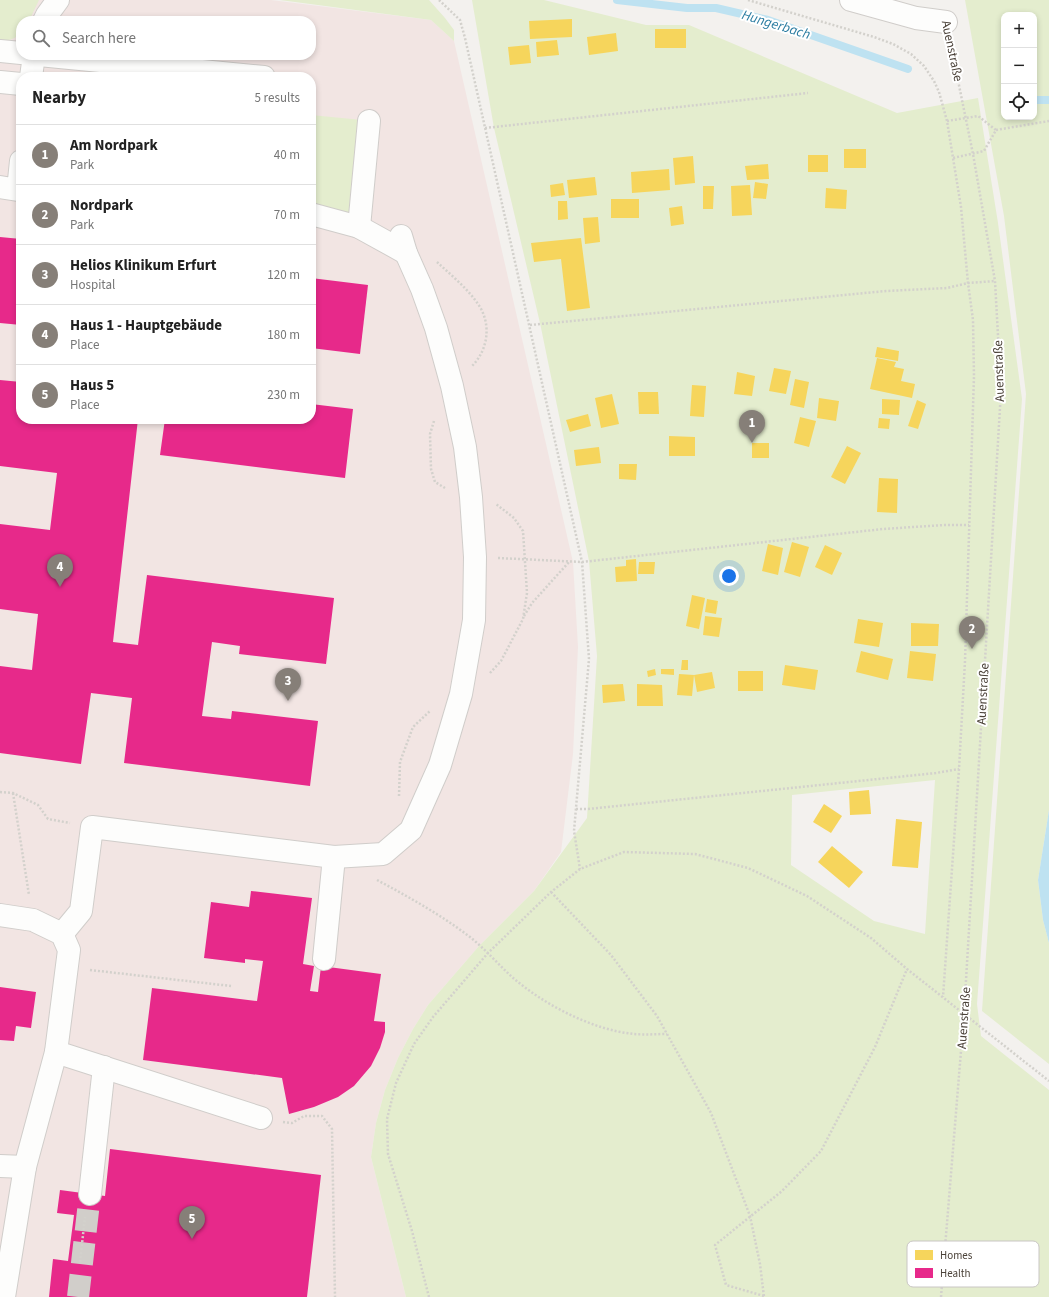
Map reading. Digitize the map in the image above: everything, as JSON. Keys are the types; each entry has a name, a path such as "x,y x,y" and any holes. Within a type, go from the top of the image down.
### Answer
{"lane":[{"path":"46,16 58,0"},
{"path":"850,0 916,18 946,22"},
{"path":"0,51 16,53"},
{"path":"32,72 33,60"},
{"path":"80,60 180,72"},
{"path":"0,82 16,84"},
{"path":"359,227 369,120"},
{"path":"0,187 16,190"},
{"path":"62,934 81,911 92,827 334,857 383,854 411,830 440,765 461,694 474,620 476,557 465,447 452,386 436,328 422,289 403,245 359,227 316,215"},
{"path":"324,959 334,857"},
{"path":"0,915 32,920 62,934 69,950 68,968 56,1052 25,1167 4,1297"},
{"path":"56,1052 261,1118"},
{"path":"90,1194 104,1067"},
{"path":"0,1166 25,1167"}],"path":[{"path":"439,0 460,20 530,325 582,562 589,659 574,831 580,869"},
{"path":"748,0 893,44 911,54 924,66 934,81 939,92 947,121 961,207 973,320 974,376 959,769 943,997"},
{"name":"Auenstraße","path":"946,22 974,154 995,281 1001,391 964,1014 946,1241"},
{"path":"485,128 808,93"},
{"path":"947,121 978,116 996,130"},
{"path":"953,158 984,151 996,130 1049,121"},
{"path":"530,325 886,291 947,288 968,283 995,281"},
{"path":"476,557 582,562 883,529 969,525"},
{"path":"523,619 532,603 569,562"},
{"path":"576,809 936,773 959,769"},
{"path":"0,792 13,793 38,805 48,818 92,827"},
{"path":"13,793 32,920"},
{"path":"429,1297 412,1231 388,1154 387,1119 396,1082 414,1044 433,1017 488,953 551,892 580,869 624,852 695,854 748,868 807,896 871,938 907,969 1049,1081"},
{"path":"376,879 427,908 471,938 512,977 537,996 563,1012 608,1029 633,1034 667,1034"},
{"path":"551,892 611,955 657,1016 711,1113 750,1216 760,1264 764,1297 726,1285 715,1245 750,1216 782,1191 821,1151 875,1047 907,969"},
{"path":"68,968 231,986"},
{"path":"261,1118 292,1123 304,1116 322,1116 332,1129 335,1297"},
{"path":"80,1262 85,1216"},
{"name":"Auenstraße","path":"941,1297 942,1287"}],"shaded area":[{"path":"0,0 271,0 431,20 454,41 573,562 578,647 573,754 561,852 534,891 479,946 428,1005 413,1029 398,1058 385,1090 376,1123 371,1157 406,1297 0,1297"}],"green space":[{"path":"0,0 39,0 31,16 16,16 16,37 9,40 0,41"},
{"path":"280,0 429,0 454,30 454,41 431,20"},
{"path":"472,0 544,0 646,25 689,25 897,113 978,98 998,223 1022,399 977,1004 981,1036 1049,1090 1049,1297 406,1297 371,1157 376,1123 385,1090 398,1058 413,1029 428,1005 479,946 534,891 587,818 597,656 589,561 540,323 494,128","holes":["935,780 925,934 874,921 791,865 792,795"]},
{"path":"965,0 1049,0 1049,810 1038,880 1043,920 1049,943 1049,1064 982,1011 1026,394 1004,216"},
{"path":"316,115 362,120 357,219 316,209"}],"water":[{"path":"1049,810 1049,943 1043,920 1038,880"}],"building: Homes":[{"path":"572,19 572,37 530,39 529,21"},
{"path":"655,29 686,29 686,48 655,48"},
{"path":"616,33 618,51 589,55 587,37"},
{"path":"557,40 559,55 537,57 536,42"},
{"path":"529,45 531,63 510,65 508,47"},
{"path":"844,149 866,149 866,168 844,168"},
{"path":"808,155 828,155 828,172 808,172"},
{"path":"693,156 695,183 675,185 673,158"},
{"path":"768,164 769,179 747,180 745,166"},
{"path":"669,169 670,190 632,193 631,172"},
{"path":"595,177 597,195 569,198 567,180"},
{"path":"755,182 768,184 766,199 753,198"},
{"path":"563,183 565,195 551,197 550,185"},
{"path":"750,185 752,215 732,216 731,186"},
{"path":"703,186 714,186 713,209 703,209"},
{"path":"826,188 847,190 846,209 825,208"},
{"path":"611,199 639,199 639,218 611,218"},
{"path":"558,201 567,201 568,219 558,220"},
{"path":"682,206 684,224 671,226 669,208"},
{"path":"598,217 600,242 585,244 583,218"},
{"path":"581,238 590,308 567,311 561,259 534,262 531,243"},
{"path":"877,347 899,351 898,361 875,357"},
{"path":"877,358 896,362 894,367 904,369 901,381 915,384 912,398 870,389"},
{"path":"774,368 791,371 786,394 769,391"},
{"path":"737,372 755,376 752,396 734,394"},
{"path":"795,379 809,382 804,408 790,405"},
{"path":"692,385 706,386 704,417 690,416"},
{"path":"638,392 658,392 659,414 639,414"},
{"path":"612,394 619,424 601,428 595,398"},
{"path":"819,398 839,401 836,421 817,418"},
{"path":"882,399 900,400 899,415 882,414"},
{"path":"917,400 926,404 918,429 908,426"},
{"path":"588,414 591,426 570,432 566,420"},
{"path":"800,417 816,421 809,447 794,443"},
{"path":"879,418 890,419 889,429 878,428"},
{"path":"669,436 695,437 695,456 669,456"},
{"path":"752,443 769,443 769,458 752,458"},
{"path":"847,446 861,453 845,484 831,477"},
{"path":"599,447 601,463 576,466 574,450"},
{"path":"619,464 637,464 636,480 619,479"},
{"path":"879,478 898,479 897,513 877,512"},
{"path":"792,542 809,547 800,577 784,572"},
{"path":"768,544 783,548 778,575 762,571"},
{"path":"825,545 842,553 832,575 815,567"},
{"path":"636,559 637,581 616,582 615,567 626,566 626,560"},
{"path":"639,562 655,562 654,574 638,574"},
{"path":"692,595 705,598 699,629 686,626"},
{"path":"707,599 718,601 716,614 705,612"},
{"path":"705,616 722,618 719,637 703,635"},
{"path":"858,619 883,623 879,647 854,643"},
{"path":"911,623 939,624 938,646 911,646"},
{"path":"861,651 893,659 888,680 856,672"},
{"path":"910,651 936,654 933,681 907,678"},
{"path":"682,660 688,660 688,670 681,670"},
{"path":"785,665 818,670 815,690 782,685"},
{"path":"655,669 656,675 648,677 647,671"},
{"path":"661,669 674,669 674,675 661,674"},
{"path":"738,671 763,671 763,691 738,691"},
{"path":"712,672 715,688 697,692 694,675"},
{"path":"679,674 694,675 692,696 677,695"},
{"path":"623,684 625,701 603,703 602,685"},
{"path":"637,684 662,685 663,706 637,706"},
{"path":"869,790 871,814 850,815 849,792"},
{"path":"824,804 842,816 831,833 813,822"},
{"path":"896,819 922,822 918,868 892,866"},
{"path":"832,846 863,872 849,888 818,862"}],"building: Health":[{"path":"0,237 16,239 16,325 0,323"},
{"path":"316,279 368,285 360,354 316,349"},
{"path":"0,380 16,382 16,424 137,424 113,642 138,645 147,575 334,598 326,664 239,654 240,646 212,642 202,716 231,719 232,711 318,721 310,786 124,763 132,698 91,693 81,764 0,753 0,666 32,670 38,614 0,609 0,524 50,530 57,473 0,466"},
{"path":"316,405 353,409 345,478 160,455 164,424 316,424"},
{"path":"251,891 312,898 303,964 314,966 310,991 318,992 321,966 381,974 374,1021 385,1022 385,1032 380,1048 371,1066 354,1086 338,1097 314,1107 289,1114 282,1078 143,1060 152,988 257,1001 263,961 245,959 245,963 204,958 211,902 249,907"},
{"path":"0,987 36,992 31,1028 16,1026 14,1041 0,1040"},
{"path":"110,1149 321,1175 307,1297 49,1297 53,1259 68,1261 74,1215 57,1213 60,1190 105,1196"}],"waterway":[{"name":"Hungerbach","path":"617,0 687,8 716,8 768,20 908,69"},
{"name":"Hungerbach","path":"1037,100 1049,100"}],"tunnel":[{"path":"78,1297 90,1194"}],"place":[{"name":"Am Nordpark","path":"752,443"},
{"name":"Haus 1 - Hauptgebäude","path":"60,587"},
{"name":"Nordpark","path":"972,649"},
{"name":"Helios Klinikum Erfurt","path":"288,701"},
{"name":"Haus 5","path":"192,1239"}]}
